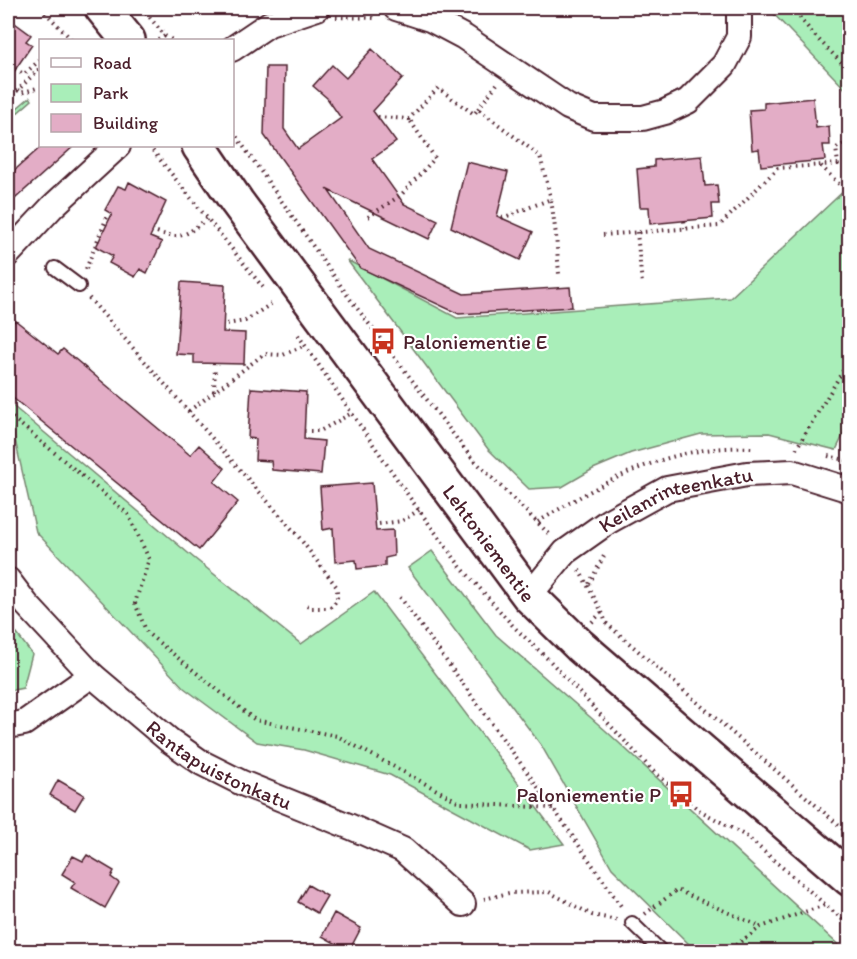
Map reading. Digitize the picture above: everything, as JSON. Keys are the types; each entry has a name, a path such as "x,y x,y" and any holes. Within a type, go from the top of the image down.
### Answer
{"main road":[{"path":"102,8 127,39"},
{"name":"Lehtoniementie","path":"200,147 237,202 529,596 580,646 849,879"}],"street":[{"path":"388,13 430,19 464,37 568,107 594,118 643,118 665,112 688,101 724,65 739,37 739,8"},
{"path":"234,48 269,24 323,13"},
{"path":"8,254 52,207 117,147"},
{"name":"Keilanrinteenkatu","path":"529,596 565,552 609,521 667,489 747,474 792,472 849,490"},
{"name":"Rantapuistonkatu","path":"8,580 27,605 92,675 169,740 202,763 242,783 403,850 463,904"},
{"path":"8,726 24,723 92,675"}],"lane":[{"path":"55,268 79,286"},
{"path":"632,923 662,951"}],"path":[{"path":"40,8 70,39"},
{"path":"142,8 165,36 170,39"},
{"path":"792,8 814,35 849,71"},
{"path":"323,13 359,16 388,13"},
{"path":"160,39 165,36"},
{"path":"15,69 24,74 38,62"},
{"path":"8,96 10,98 39,69"},
{"path":"409,119 438,88 474,114 502,76"},
{"path":"18,90 21,93 37,88"},
{"path":"478,109 540,156 551,199 559,274"},
{"path":"378,117 409,119"},
{"path":"368,217 401,195 435,158 409,119"},
{"path":"234,133 350,299 470,456 538,522 565,552 588,584 606,623 849,835"},
{"path":"603,235 719,226 778,168 803,164 838,164 836,148 849,141"},
{"path":"820,165 840,185"},
{"path":"502,218 551,199"},
{"path":"106,217 79,286 298,536 336,586 337,600 329,608 312,608 305,604"},
{"path":"157,231 172,237 183,235 207,219"},
{"path":"684,221 685,228"},
{"path":"637,232 642,284"},
{"path":"227,324 245,321 274,302"},
{"path":"189,411 264,354 283,356 305,345"},
{"path":"796,449 849,359"},
{"path":"214,392 215,368"},
{"path":"304,431 320,431 352,413"},
{"path":"8,414 128,514 149,559 135,603 147,633 255,720 337,736 461,803 554,808"},
{"path":"379,524 402,521 419,510"},
{"path":"588,584 610,548"},
{"path":"400,597 554,808 632,923"},
{"path":"463,904 509,893 549,892 592,915 632,923 677,890 761,927"},
{"path":"726,951 761,927 826,905"}],"green space":[{"path":"768,8 849,8 849,93"},
{"path":"30,97 32,100 8,121 8,102 17,108"},
{"path":"849,186 849,423 836,450 769,433 701,434 631,453 593,469 562,487 529,489 488,449 347,260 457,318 730,298"},
{"path":"8,402 194,558 301,644 374,592 564,844 530,850 390,775 304,750 257,742 184,688 36,532"},
{"path":"432,551 496,635 605,730 845,951 696,951 612,868 541,745 408,568"},
{"path":"8,622 32,654 23,688 8,691"}],"building":[{"path":"8,18 31,35 26,41 32,45 8,80"},
{"path":"372,49 403,78 373,111 396,142 372,159 404,204 438,220 429,239 328,190 369,249 464,294 570,287 572,307 459,314 360,268 264,135 266,67 285,67 284,129 298,149 341,118 327,98 313,86 332,65 346,78"},
{"path":"813,98 816,128 829,126 830,145 823,145 825,160 761,166 759,149 752,150 749,110 764,109 764,103"},
{"path":"41,147 73,147 8,205 8,176"},
{"path":"702,156 705,186 717,185 719,204 712,204 713,218 650,224 649,207 640,207 637,169 654,167 654,160"},
{"path":"467,162 508,172 497,216 533,232 520,260 451,227"},
{"path":"129,182 166,202 150,237 162,242 147,273 140,269 135,277 109,263 113,256 96,247 112,214 105,210 118,186 126,189"},
{"path":"181,282 225,285 223,332 245,333 244,364 194,363 194,355 176,354"},
{"path":"15,320 58,354 63,349 190,455 199,445 225,468 214,482 238,502 199,550 8,394 8,330"},
{"path":"251,388 306,392 304,439 324,441 321,474 272,470 271,461 255,460 256,439 248,438"},
{"path":"372,483 376,531 393,530 394,556 385,558 385,566 357,569 356,560 335,562 333,528 323,530 320,487"},
{"path":"58,780 84,795 75,810 50,795"},
{"path":"87,855 114,871 111,877 119,883 105,908 71,888 75,882 62,874 73,856 83,861"},
{"path":"308,885 327,896 317,913 298,902"},
{"path":"334,913 361,928 349,951 322,936"}],"place":[{"name":"Paloniementie E","path":"383,341"},
{"name":"Paloniementie P","path":"681,794"}]}
